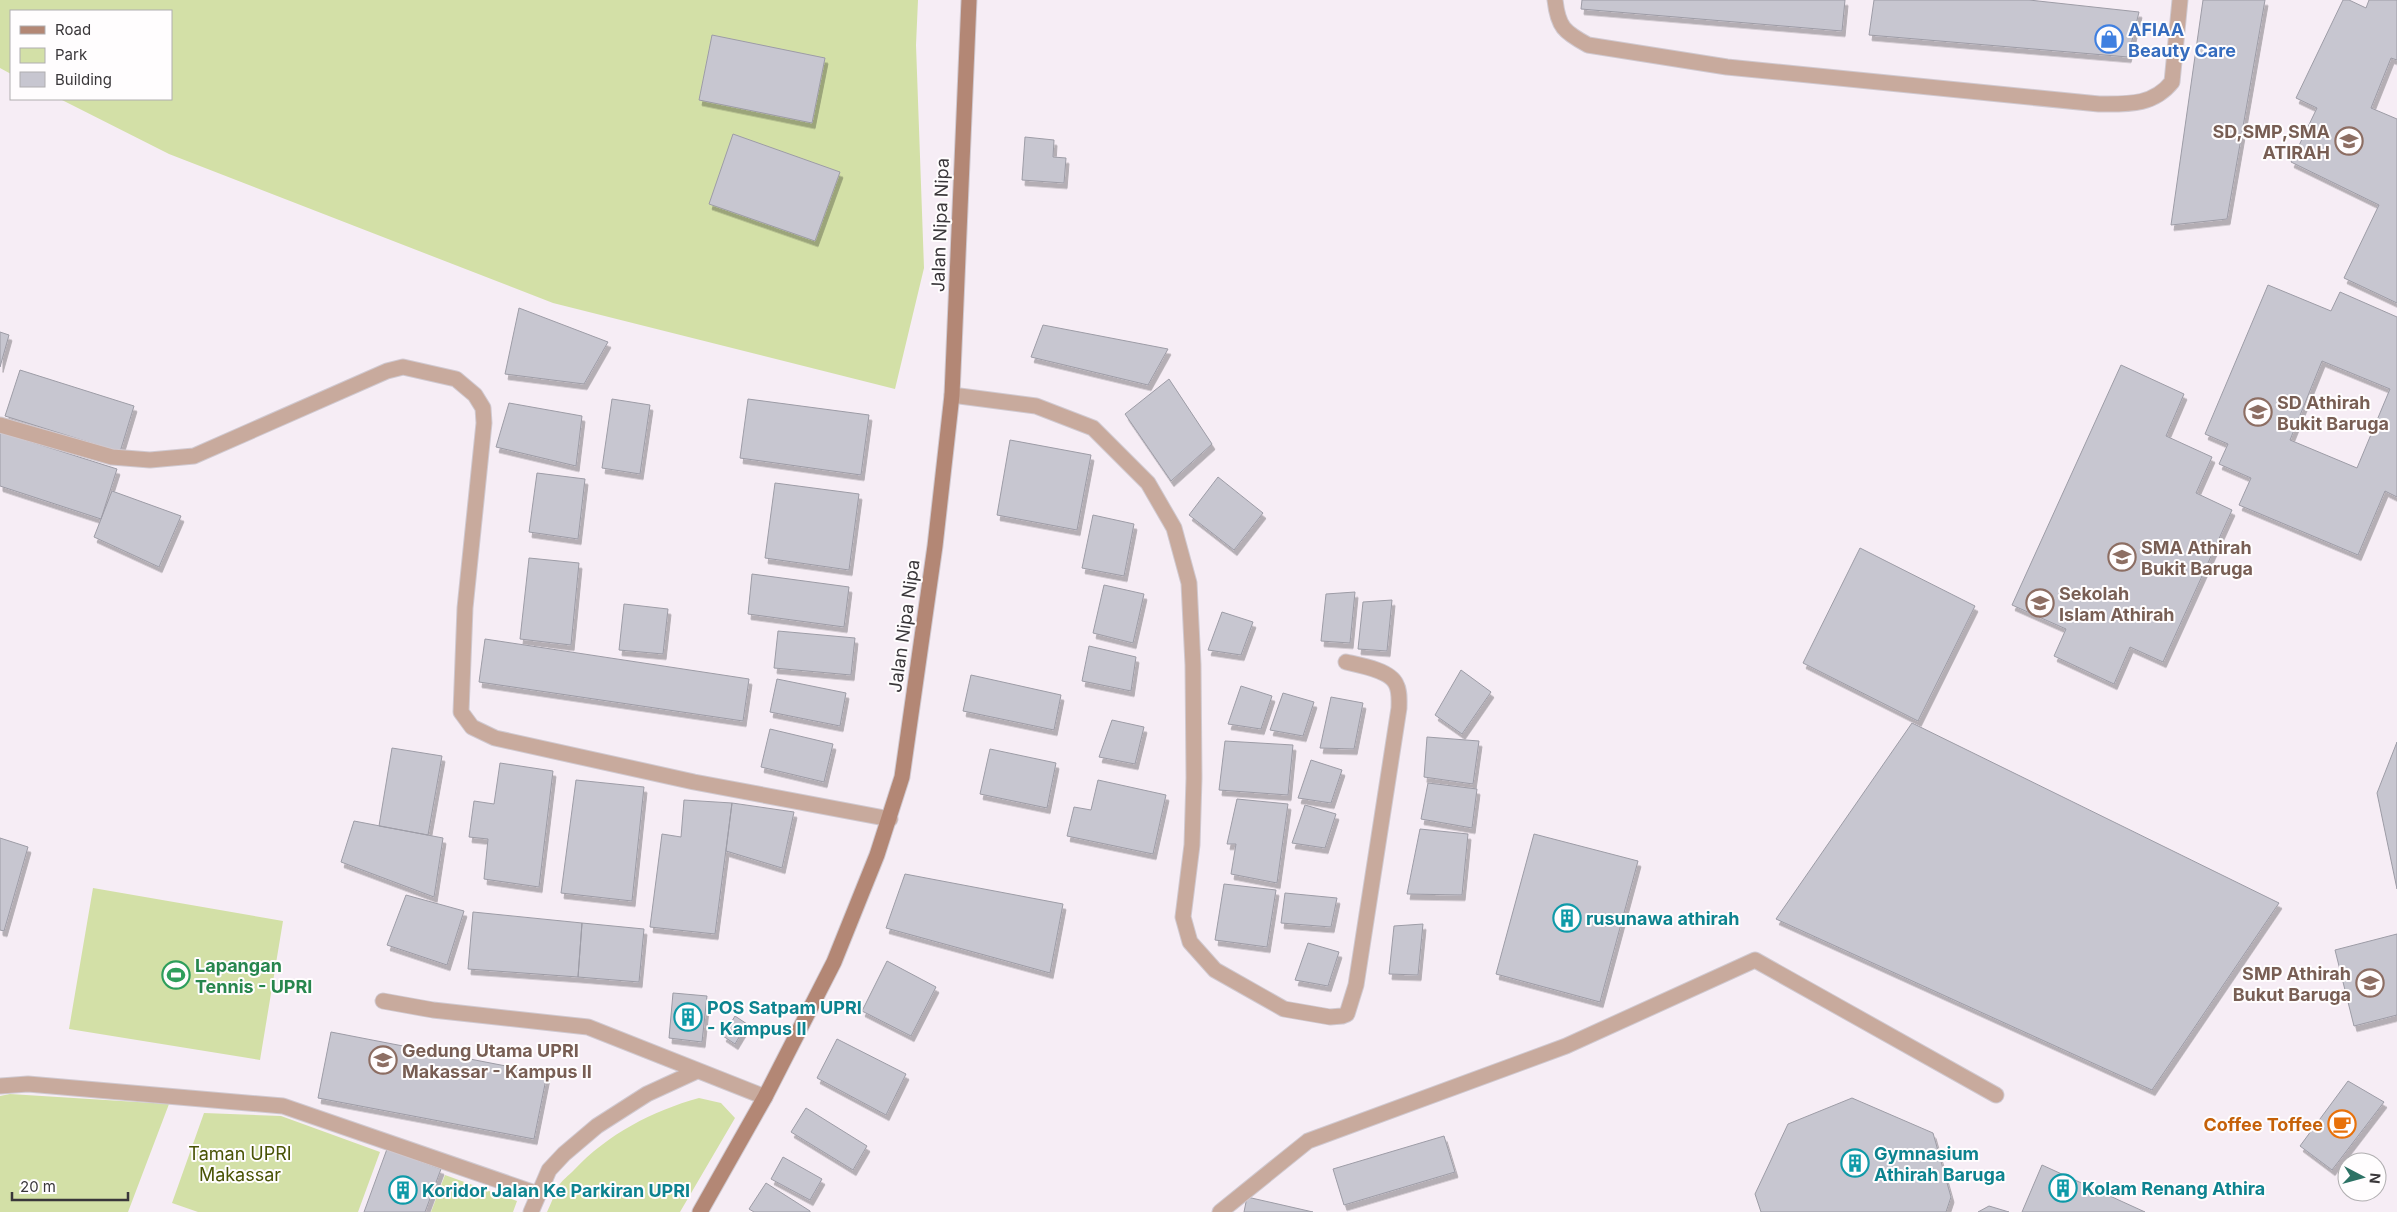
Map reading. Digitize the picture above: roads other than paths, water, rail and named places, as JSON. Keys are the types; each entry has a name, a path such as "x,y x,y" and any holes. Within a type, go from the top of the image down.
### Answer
{"street":[{"name":"Jalan Nipa Nipa","path":"700,1212 765,1097 834,962 890,819 902,777 935,546 952,395 969,0"},
{"path":"1555,0 1557,18 1561,26 1573,37 1588,45 1726,67 2099,104 2147,101 2159,96 2172,82 2180,0"},
{"path":"0,426 112,457 150,460 194,456 387,371 403,367 456,379 475,395 483,408 484,423 465,608 461,712 466,722 495,738 568,755 694,782 890,819"},
{"path":"952,395 1036,406 1093,428 1148,483 1174,528 1189,584 1193,665 1194,778 1192,845 1183,917 1190,942 1215,970 1284,1010 1330,1017 1347,1014 1356,985 1399,708 1396,681 1377,670 1346,662"},
{"path":"1220,1212 1308,1141 1566,1046 1754,960 1996,1095"},
{"path":"383,1001 433,1010 588,1027 765,1097"},
{"path":"531,1212 553,1164 596,1126 647,1094 697,1071"},
{"path":"0,1086 28,1084 283,1106 538,1194"}],"place":[{"name":"AFIAA Beauty Care","path":"2109,39"},
{"name":"SD,SMP,SMA ATIRAH","path":"2349,141"},
{"name":"SD Athirah Bukit Baruga","path":"2258,412"},
{"name":"SMA Athirah Bukit Baruga","path":"2122,557"},
{"name":"Sekolah Islam Athirah","path":"2040,603"},
{"name":"rusunawa athirah","path":"1567,918"},
{"name":"Lapangan Tennis - UPRI","path":"176,975"},
{"name":"SMP Athirah Bukut Baruga","path":"2370,983"},
{"name":"POS Satpam UPRI - Kampus II","path":"688,1017"},
{"name":"Gedung Utama UPRI Makassar - Kampus II","path":"383,1060"},
{"name":"Coffee Toffee","path":"2342,1124"},
{"name":"Gymnasium Athirah Baruga","path":"1855,1163"},
{"name":"Kolam Renang Athira","path":"2063,1188"},
{"name":"Koridor Jalan Ke Parkiran UPRI","path":"403,1190"}],"park label":[{"name":"Taman UPRI Makassar","path":"240,1163"}]}
